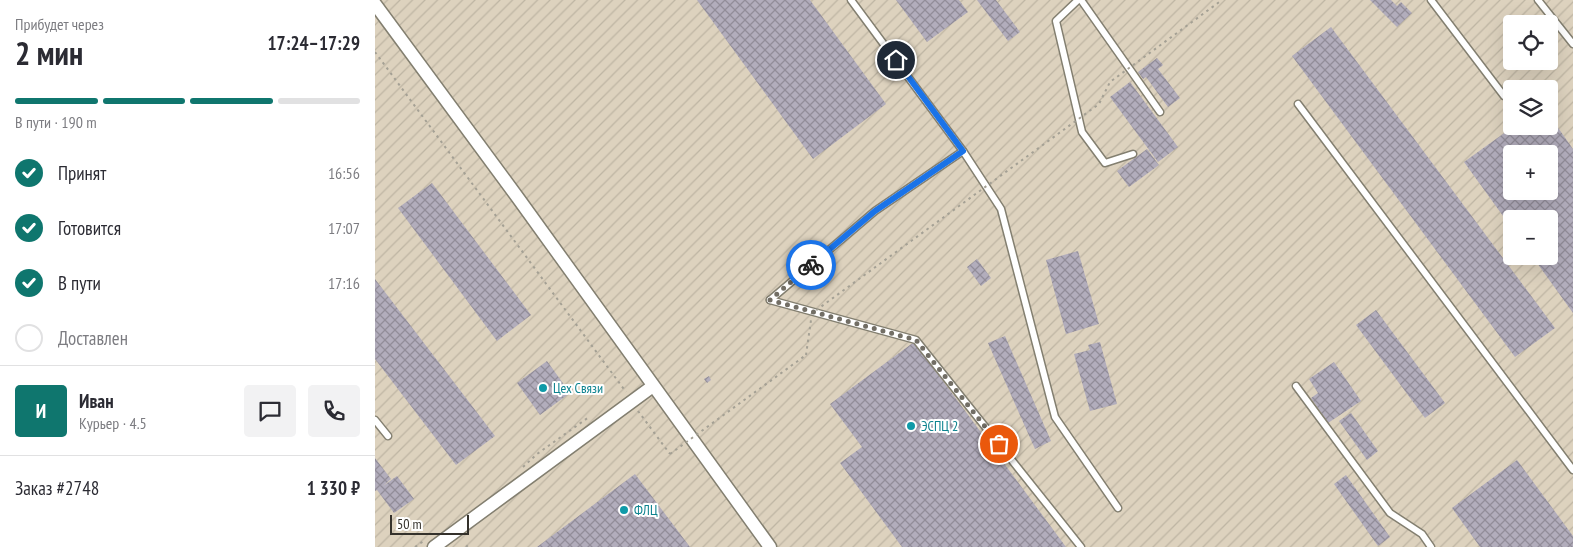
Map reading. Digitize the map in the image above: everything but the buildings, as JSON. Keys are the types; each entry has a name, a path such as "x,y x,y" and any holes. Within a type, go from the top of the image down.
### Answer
{"street":[{"path":"375,4 518,198 770,547"},
{"path":"434,547 653,386"}],"lane":[{"path":"851,0 963,151 1001,209 1055,417 1118,508"},
{"path":"1133,154 1105,163 1082,132 1056,21 1079,0 1160,112"},
{"path":"1431,0 1503,95"},
{"path":"1538,0 1573,44"},
{"path":"1298,104 1573,470"},
{"path":"963,151 875,211 770,300 916,340 1081,547"},
{"path":"1295,386 1390,513 1422,534 1431,547"},
{"path":"375,420 388,436"}],"path":[{"path":"375,52 670,454 806,355 811,314 1099,104 1109,82 1222,0"},
{"path":"466,547 469,544"}],"shaded area":[{"path":"375,0 1573,0 1573,547 375,547"}],"way so far":[{"path":"811,265 770,300 916,340 999,444"}],"place":[{"name":"Цех Связи","path":"543,388"},
{"name":"ЭСПЦ 2","path":"911,426"},
{"name":"ФЛЦ","path":"624,510"}],"route":[{"path":"811,265 875,211 963,151 896,60"}]}
